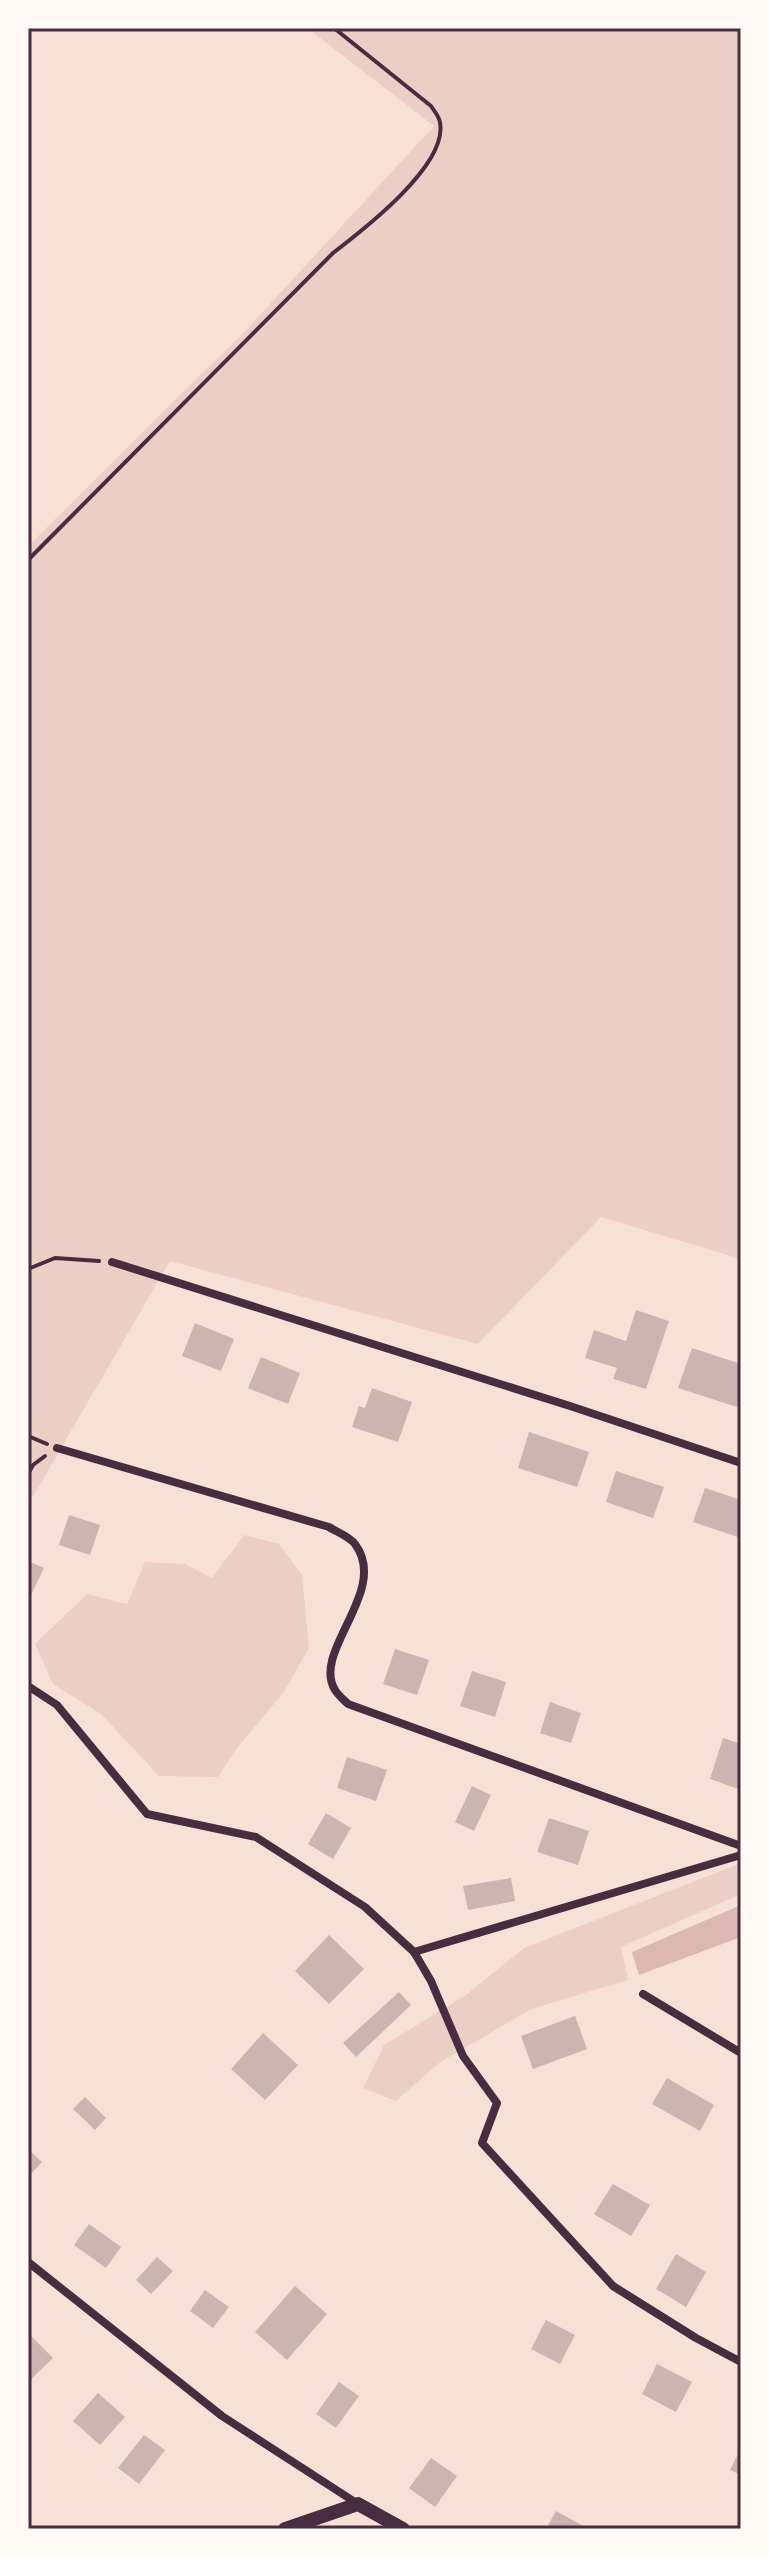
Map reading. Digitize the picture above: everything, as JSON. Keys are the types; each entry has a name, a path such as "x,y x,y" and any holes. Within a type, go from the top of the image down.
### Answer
{"street":[{"path":"112,1262 741,1463"},
{"path":"57,1448 329,1527 354,1542 363,1560 365,1584 330,1668 334,1689 348,1704 741,1846"},
{"path":"28,1686 57,1705 147,1814 256,1837 365,1907 414,1952 431,1981 463,2056 497,2103 482,2143 613,2286 741,2362"},
{"path":"414,1952 741,1855"},
{"path":"643,1994 741,2053"},
{"path":"28,2262 222,2416 358,2504 403,2529"},
{"path":"285,2529 358,2504"}],"path":[{"path":"28,560 333,253 387,211 421,171 438,143 440,122 431,106 334,28"},
{"path":"28,1269 55,1258 112,1262"},
{"path":"28,1474 33,1465 57,1448"}],"shaded area":[{"path":"307,28 741,28 741,1259 601,1217 478,1344 170,1261 28,1505 28,546 247,329 434,126"},
{"path":"244,1535 279,1544 302,1575 309,1648 283,1693 237,1748 218,1777 159,1776 101,1714 53,1684 35,1644 87,1594 127,1604 145,1562 185,1564 212,1578"},
{"path":"741,1863 741,1894 621,1947 628,1980 531,2009 439,2063 396,2101 363,2088 384,2045 466,1995 524,1948"},
{"path":"741,1905 741,1937 639,1975 632,1952"}],"building":[{"path":"636,1310 669,1321 646,1389 613,1379 617,1368 585,1358 594,1330 626,1341"},
{"path":"195,1323 234,1339 221,1371 182,1356"},
{"path":"692,1348 741,1364 741,1394 737,1407 678,1388"},
{"path":"261,1357 300,1373 288,1404 248,1388"},
{"path":"372,1388 412,1402 398,1442 352,1427 359,1406 365,1408"},
{"path":"529,1432 589,1452 577,1487 518,1468"},
{"path":"616,1471 664,1487 653,1518 606,1502"},
{"path":"705,1488 741,1500 741,1538 693,1522"},
{"path":"69,1515 100,1525 90,1555 59,1545"},
{"path":"28,1561 44,1568 28,1601"},
{"path":"395,1649 429,1660 417,1695 383,1684"},
{"path":"472,1671 506,1682 495,1717 460,1706"},
{"path":"550,1702 581,1713 571,1743 540,1733"},
{"path":"723,1738 741,1744 741,1790 710,1779"},
{"path":"347,1757 387,1770 376,1801 337,1788"},
{"path":"472,1786 491,1795 474,1831 455,1822"},
{"path":"326,1813 351,1828 333,1859 308,1844"},
{"path":"549,1818 589,1831 578,1865 537,1852"},
{"path":"511,1878 515,1901 468,1910 463,1886"},
{"path":"329,1935 364,1969 329,2004 295,1971"},
{"path":"399,1992 411,2005 356,2057 343,2043"},
{"path":"575,2016 587,2049 533,2069 521,2036"},
{"path":"263,2033 298,2065 265,2100 231,2069"},
{"path":"667,2078 714,2105 700,2131 652,2104"},
{"path":"85,2097 106,2118 95,2130 73,2109"},
{"path":"28,2149 42,2162 28,2177"},
{"path":"613,2184 650,2205 631,2236 594,2214"},
{"path":"89,2224 121,2247 106,2268 74,2245"},
{"path":"676,2254 706,2272 686,2307 656,2289"},
{"path":"157,2257 173,2271 151,2294 136,2280"},
{"path":"295,2286 327,2314 287,2360 255,2332"},
{"path":"205,2290 229,2307 213,2328 190,2311"},
{"path":"546,2320 575,2335 560,2364 531,2349"},
{"path":"28,2333 53,2358 28,2382"},
{"path":"657,2364 692,2382 676,2412 642,2394"},
{"path":"339,2382 359,2396 336,2428 316,2414"},
{"path":"98,2393 125,2417 100,2445 73,2421"},
{"path":"144,2435 165,2450 139,2484 118,2468"},
{"path":"741,2448 741,2475 730,2470"},
{"path":"431,2458 457,2476 435,2507 409,2488"},
{"path":"556,2511 589,2529 546,2529"}]}
